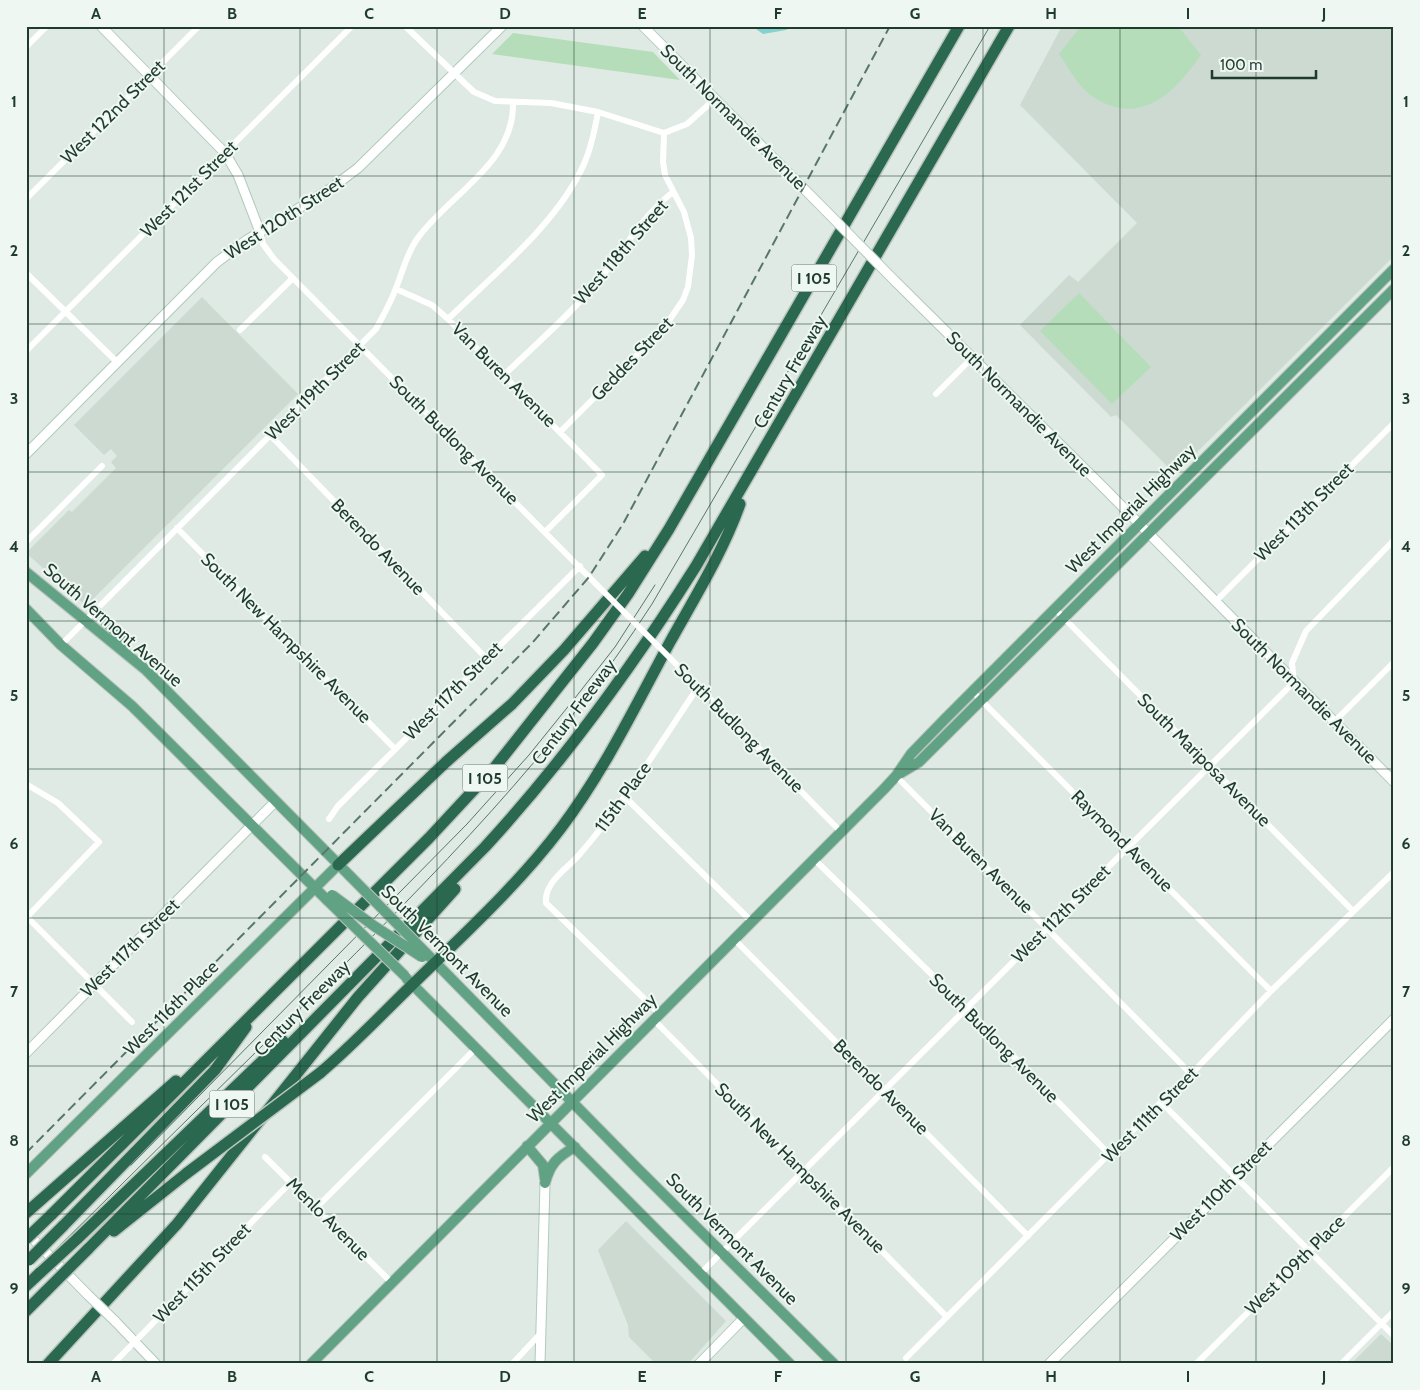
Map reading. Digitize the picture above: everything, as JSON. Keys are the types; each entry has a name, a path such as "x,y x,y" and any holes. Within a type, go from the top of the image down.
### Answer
{"highway":[{"name":"Century Freeway","path":"26,1239 429,838 495,767 587,651 628,594 669,529 959,26"},
{"name":"Century Freeway","path":"26,1311 479,854 545,779 610,695 656,629 748,481 1009,26"},
{"path":"88,1250 132,1219 187,1173 320,1073 409,980 436,962 540,854 586,792 633,711 731,527 748,481"},
{"path":"338,865 446,762 512,704 564,650 669,529"},
{"path":"48,1364 177,1224 358,998 499,839 545,779"},
{"path":"26,1286 263,1060 375,958"},
{"path":"26,1263 215,1070 267,999"},
{"path":"29,1210 139,1111 229,1036"}],"main road":[{"name":"West Imperial Highway","path":"311,1364 841,832 896,776 911,754 972,691 1394,269"},
{"name":"West Imperial Highway","path":"896,776 919,762 1394,289"},
{"name":"South Vermont Avenue","path":"28,574 146,670 350,876 424,955 436,962 572,1102 834,1364"},
{"path":"26,609 61,644 132,706 314,888 424,955"},
{"path":"96,610 122,640 123,651"},
{"path":"919,762 928,744 958,714 959,705"},
{"name":"West 116th Place","path":"26,1174 338,865"},
{"path":"330,897 409,980 790,1364"},
{"path":"527,1146 543,1165 545,1183"},
{"path":"545,1183 548,1171 555,1159 574,1147"}],"street":[{"path":"26,47 47,26"},
{"name":"South Budlong Avenue","path":"101,26 225,153 238,176 260,232 262,244 293,278 580,566 841,832"},
{"name":"West 122nd Street","path":"26,199 199,26"},
{"name":"West 121st Street","path":"26,351 352,26"},
{"path":"405,26 454,74 482,96 496,101 551,103 598,112 664,133 687,124 715,99"},
{"name":"West 120th Street","path":"26,454 217,262 260,232 330,189 358,168 502,26"},
{"name":"South Normandie Avenue","path":"643,26 1394,782"},
{"name":"West 119th Street","path":"61,644 376,329 396,289 404,263 417,239 501,150 512,124 513,102"},
{"path":"448,319 550,217 560,204 585,163 598,112"},
{"name":"Geddes Street","path":"560,432 664,328 683,300 691,272 691,238 684,212 666,175 663,162 664,133"},
{"name":"West 118th Street","path":"504,375 590,290 658,203 673,192"},
{"path":"26,273 118,363"},
{"path":"240,330 293,278"},
{"name":"Van Buren Avenue","path":"396,289 432,305 448,319 602,475 545,532"},
{"path":"936,394 972,358"},
{"name":"West 113th Street","path":"1215,602 1394,423"},
{"name":"Berendo Avenue","path":"270,436 486,658"},
{"path":"26,542 102,466"},
{"name":"South New Hampshire Avenue","path":"177,528 395,749"},
{"path":"1294,682 1293,661 1306,631 1394,540"},
{"name":"West 117th Street","path":"329,819 338,806 580,566"},
{"name":"South Mariposa Avenue","path":"1055,609 1353,911"},
{"path":"1334,722 1394,662"},
{"name":"West 112th Street","path":"700,1274 1294,682"},
{"name":"115th Place","path":"546,903 545,895 553,882 599,832 698,687"},
{"name":"Raymond Avenue","path":"972,691 1271,991"},
{"name":"Van Buren Avenue","path":"896,776 1191,1074"},
{"path":"26,784 58,803 99,842 26,917 132,1022"},
{"path":"624,797 752,922"},
{"name":"West 117th Street","path":"26,1053 276,801"},
{"name":"South Budlong Avenue","path":"814,859 966,1008 1110,1155"},
{"name":"West 111th Street","path":"906,1358 1191,1074 1271,991 1394,872"},
{"name":"South New Hampshire Avenue","path":"546,903 804,1172 947,1317"},
{"name":"Berendo Avenue","path":"734,940 1028,1236"},
{"name":"West 110th Street","path":"1049,1364 1394,1020"},
{"path":"317,1207 476,1048"},
{"path":"1161,1102 1394,1336"},
{"name":"Menlo Avenue","path":"265,1156 391,1282"},
{"name":"West 109th Place","path":"1196,1364 1394,1167"},
{"name":"West 115th Street","path":"113,1364 291,1182"},
{"path":"540,1364 545,1183"},
{"path":"26,1232 156,1364"},
{"path":"1341,1364 1394,1311"},
{"path":"699,1364 744,1318"},
{"path":"512,1364 541,1332"}],"shaded area":[{"path":"1062,26 1394,26 1394,256 1175,474 1116,415 1111,417 1020,325 1069,275 1078,282 1137,223 1020,105"},
{"path":"202,297 298,394 86,606 26,553 69,510 72,512 116,468 111,462 117,456 111,449 104,455 74,425"},
{"path":"626,1221 726,1321 688,1364 656,1364 629,1337 628,1325 598,1250"},
{"path":"1381,1334 1394,1346 1394,1364 1351,1364"}],"green space":[{"path":"1081,26 1178,26 1201,55 1180,82 1155,102 1141,107 1126,109 1110,106 1093,97 1083,88 1059,54"},
{"path":"513,33 653,52 680,80 492,54"},
{"path":"1079,293 1151,367 1112,404 1040,331"}],"water":[{"path":"756,26 794,26 786,30 763,34 756,29"}],"tram line":[{"path":"26,1279 403,906 535,762 576,711 615,659 652,604 990,26"},
{"path":"131,1165 467,824 529,755 575,698 615,647 655,585"}],"railway":[{"path":"26,1153 533,642 589,577 623,524 890,26"}]}
